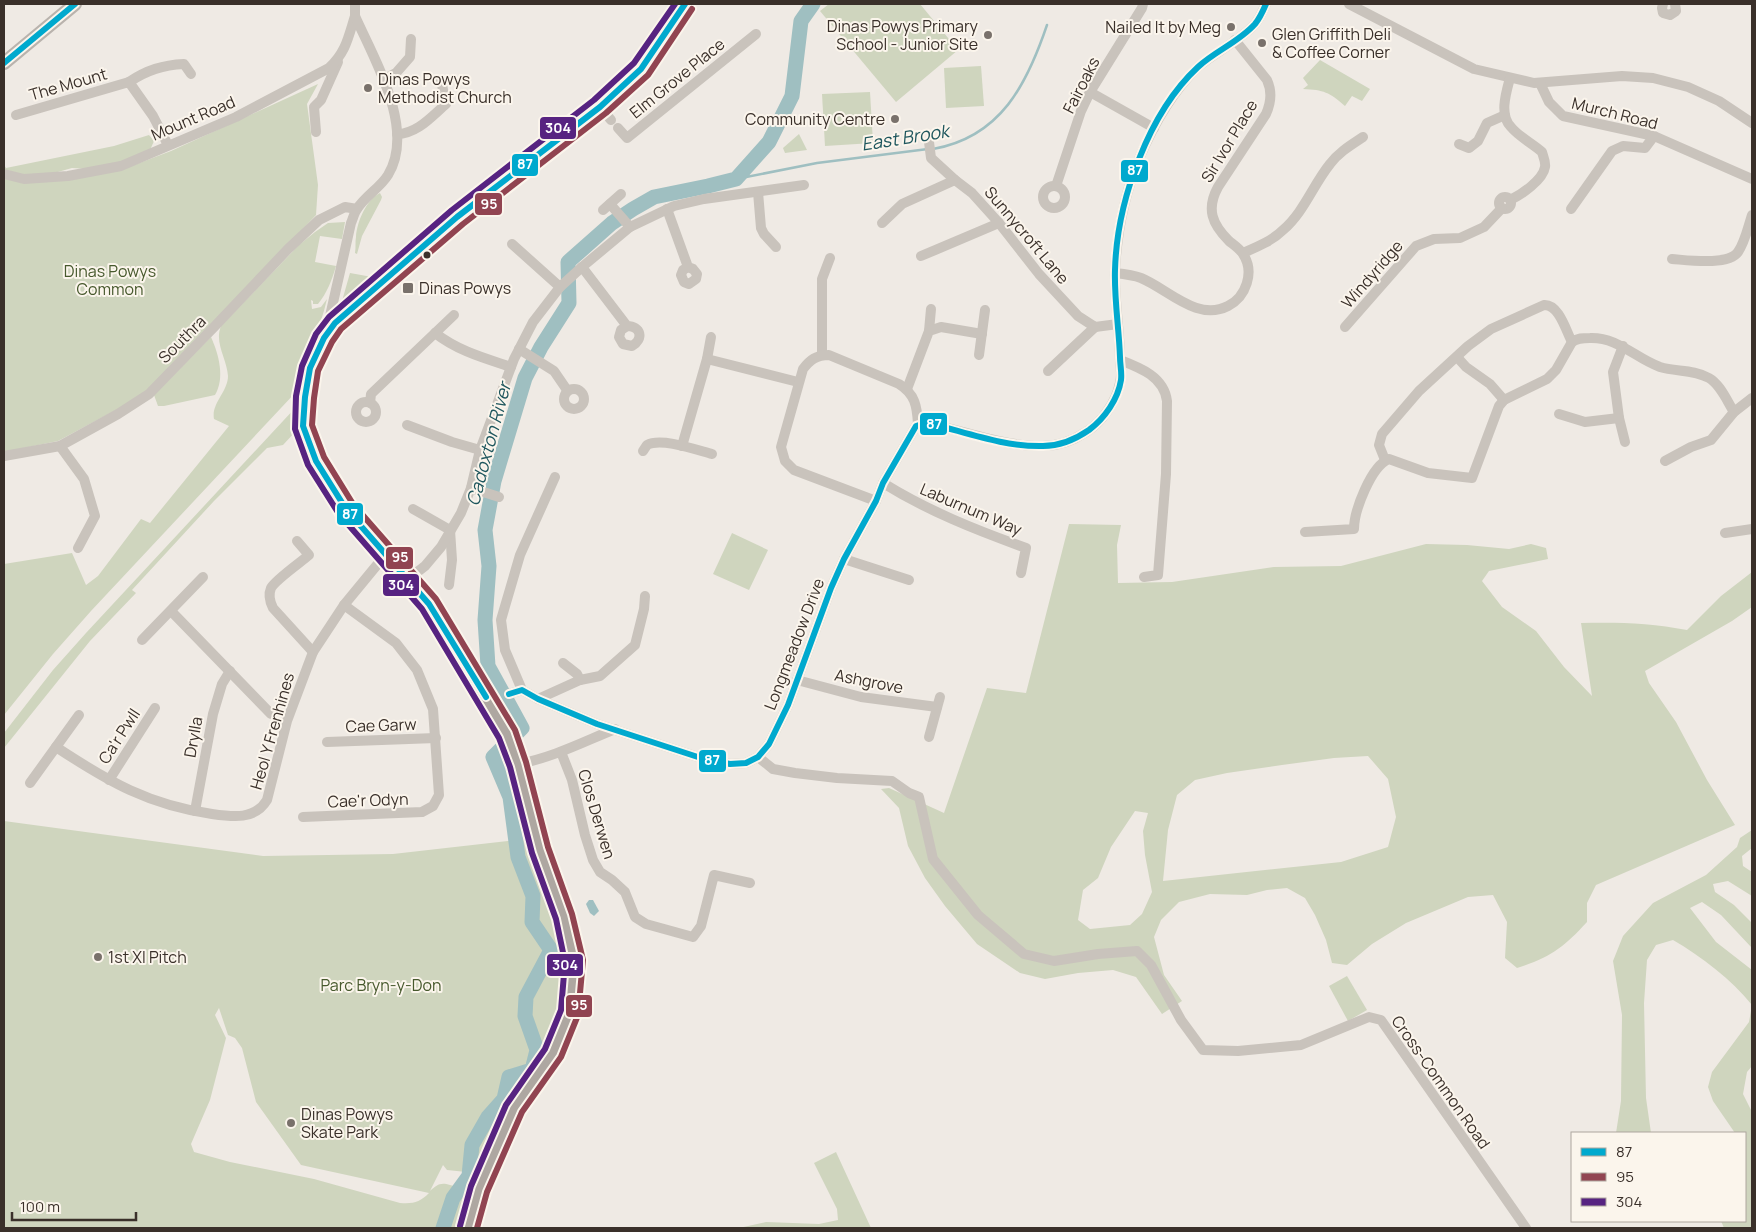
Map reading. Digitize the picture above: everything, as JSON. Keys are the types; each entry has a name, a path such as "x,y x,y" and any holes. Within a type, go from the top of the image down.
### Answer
{"main road":[{"path":"468,1228 479,1189 514,1108 553,1053 570,1012 574,961 564,917 540,850 510,740 429,604 346,508 316,461 303,426 307,380 316,354 324,338 335,323 457,217 600,107 641,69 685,4"}],"street":[{"path":"4,64 75,4"},
{"path":"316,132 314,107 321,100 346,46 355,16 355,4"},
{"name":"Fairoaks","path":"1056,186 1090,92 1143,4"},
{"path":"876,501 794,470 785,461 781,447 803,369 809,362 822,355 836,358 907,389 916,404 918,424 932,424 1030,446 1046,446 1067,441 1088,430 1104,415 1117,393 1120,382 1115,296 1116,252 1127,197 1139,160 1170,100 1189,76 1206,60 1256,24 1266,4"},
{"path":"1349,4 1474,70 1540,83 1622,76 1653,78 1688,87 1719,101 1752,123"},
{"path":"1663,4 1664,12 1670,15 1676,11 1676,4"},
{"path":"335,323 330,316 351,223 357,209 388,174 398,145 394,115 383,80 355,16"},
{"name":"Elm Grove Place","path":"600,107 626,138 756,34"},
{"path":"383,80 396,73 410,57 411,39"},
{"name":"Sir Ivor Place","path":"1235,40 1270,86 1270,106 1266,114 1213,196 1212,213 1217,228 1243,253"},
{"name":"Mount Road","path":"4,174 24,179 68,176 121,166 236,117 329,68 340,58"},
{"name":"The Mount","path":"16,115 129,82 145,72 167,64 184,64 191,74"},
{"path":"1459,144 1469,148 1478,140 1487,123 1505,115 1506,94 1510,78"},
{"path":"397,134 406,134 424,123 446,104 441,80"},
{"name":"The Mount","path":"129,82 154,116 168,145"},
{"name":"Murch Road","path":"1540,83 1548,102 1563,116 1654,136 1752,179"},
{"path":"1090,92 1154,128"},
{"name":"Windyridge","path":"1345,327 1416,246 1434,238 1460,238 1484,227 1502,208 1508,208 1511,204 1510,200 1519,196 1534,184 1543,173 1545,167 1542,152 1511,128 1505,115"},
{"path":"1571,209 1612,150 1623,146 1645,148 1654,136"},
{"path":"1115,273 1141,278 1189,306 1210,311 1218,310 1234,303 1247,285 1248,266 1243,253 1265,243 1282,232 1300,212 1331,162 1343,150 1363,137"},
{"name":"Sunnycroft Lane","path":"929,142 931,158 954,180 972,193 1078,316 1096,327"},
{"path":"882,223 902,204 954,180"},
{"path":"407,580 425,566 441,547 461,513 471,488 480,450 510,367 533,322 560,287 582,267 625,220 690,201 804,185"},
{"path":"758,192 761,228 766,237 776,247"},
{"path":"621,194 607,207 625,220"},
{"name":"Southra","path":"4,456 60,446 118,414 149,394 288,249 319,220 345,206 357,209"},
{"path":"667,209 688,268"},
{"path":"1672,259 1721,260 1735,255 1752,215"},
{"path":"921,256 999,223"},
{"path":"512,244 560,287"},
{"path":"822,355 822,279 830,258"},
{"path":"582,267 627,326"},
{"path":"1385,460 1380,445 1382,434 1419,391 1456,357 1491,330 1544,305 1553,307 1572,342"},
{"path":"907,389 929,331 931,309"},
{"path":"979,355 985,310"},
{"path":"370,403 371,394 454,315"},
{"path":"1048,371 1096,327 1118,324"},
{"path":"929,331 941,327 982,334"},
{"path":"435,333 449,344 466,352 510,367"},
{"path":"682,446 707,359 711,337"},
{"path":"1305,532 1354,529 1358,502 1372,476 1385,460 1393,459 1428,473 1472,478 1494,416 1504,400 1546,379 1556,370 1572,342 1576,339 1594,338 1608,340 1658,366 1708,377 1718,387 1734,412"},
{"path":"1622,346 1613,372 1619,418 1625,442"},
{"path":"519,349 540,361 554,372 567,390"},
{"path":"1456,357 1466,367 1490,384 1504,400"},
{"path":"707,359 798,382"},
{"path":"1120,360 1133,365 1156,379 1165,391 1167,401 1166,474 1158,575 1144,577"},
{"path":"1664,461 1691,447 1711,440 1734,412 1752,398"},
{"path":"1560,414 1584,422 1619,418"},
{"name":"Longmeadow Drive","path":"758,757 769,744 788,705 831,588 844,559 876,501 883,483 918,424"},
{"path":"407,425 452,442 480,450"},
{"path":"643,451 647,445 653,442 682,446 712,454"},
{"path":"60,446 84,479 95,516 78,548"},
{"path":"555,477 520,555 501,620 504,650 522,690 538,699 597,724 718,762 739,764 758,757"},
{"name":"Laburnum Way","path":"883,483 911,501 969,527 1026,548 1022,573"},
{"path":"471,488 499,497"},
{"path":"413,509 450,530"},
{"path":"1725,533 1752,528"},
{"path":"449,584 452,560 450,530"},
{"path":"298,540 308,555 273,585 270,601 273,608 313,652"},
{"name":"Heol Y Frenhines","path":"56,747 109,780 151,800 195,811 242,816 251,814 265,804 269,795 293,701 313,652 344,605 386,554"},
{"path":"844,559 909,580"},
{"path":"142,640 203,577"},
{"path":"538,699 580,680 600,676 635,645 644,609 645,596"},
{"name":"Cae'r Odyn","path":"303,817 413,814 429,809 437,800 439,788 432,705 412,663 388,637 344,605"},
{"path":"171,611 272,714"},
{"path":"563,663 578,674 580,680"},
{"name":"Drylla","path":"195,811 213,714 222,684 230,671"},
{"name":"Ashgrove","path":"797,680 861,697 938,702 929,737"},
{"path":"509,694 522,690"},
{"name":"Ca'r Pwll","path":"109,780 155,708"},
{"path":"30,783 79,715"},
{"path":"518,764 561,752 615,729"},
{"name":"Cae Garw","path":"327,742 436,738"},
{"name":"Clos Derwen","path":"561,752 572,780 593,860 600,872 625,892 635,917 646,924 692,937 701,926 714,875 750,883"},
{"name":"Cross-Common Road","path":"758,757 772,768 795,774 892,781 909,793 919,796 934,858 978,916 1024,954 1054,961 1098,954 1137,951 1151,965 1181,1020 1203,1050 1238,1051 1301,1045 1369,1017 1381,1020 1526,1228"}],"green space":[{"path":"829,4 920,4 958,50 896,102 820,11"},
{"path":"1320,60 1370,89 1362,101 1352,96 1345,106 1326,93 1303,89 1308,85 1303,78"},
{"path":"981,66 984,106 946,108 944,68"},
{"name":"Dinas Powys Common","path":"318,84 307,104 318,185 316,215 186,353 142,396 58,441 4,452 4,177 121,170 171,151"},
{"path":"870,92 873,143 825,146 822,94"},
{"path":"799,134 807,150 785,153 783,148"},
{"path":"149,135 154,141 150,150 126,161 88,169 72,168 47,175 22,175 4,170 4,165 6,168 114,146"},
{"path":"380,193 381,200 362,236 357,254 355,253 356,239 360,218 370,201"},
{"path":"345,222 342,239 320,236 315,262 336,266 329,286 321,300 318,304 313,304 311,300 312,309 321,307 327,299 296,392 91,611 53,654 4,715 4,564 72,553 86,585 98,576 141,519 150,523 229,426 214,419 215,408 228,376 219,339 221,326 299,245 328,223"},
{"path":"350,273 372,277 373,280 341,309 340,308"},
{"path":"211,337 220,366 220,381 215,395 158,406 154,395"},
{"path":"296,407 298,427 296,431 283,445 267,448 214,501 132,590 136,593 90,641 4,748 4,733 53,670"},
{"path":"1069,524 1121,525 1117,545 1118,583 1172,582 1274,567 1341,566 1426,544 1509,549 1531,544 1546,548 1548,559 1489,571 1482,581 1502,607 1536,631 1564,667 1592,696 1581,623 1634,624 1687,630 1721,596 1752,572 1752,607 1732,621 1645,671 1649,683 1676,722 1707,780 1735,825 1596,885 1587,903 1587,922 1556,951 1517,968 1505,958 1507,922 1493,895 1468,897 1406,923 1372,944 1347,965 1332,963 1326,940 1305,898 1287,888 1247,895 1210,894 1179,902 1161,920 1154,937 1164,975 1182,1001 1162,1014 1136,977 1113,970 1078,973 1045,979 1020,973 977,944 945,906 925,878 908,846 899,808 881,789 889,788 944,813 987,688 1026,693","holes":["1368,756 1388,779 1396,817 1388,847 1341,862 1163,881 1168,830 1177,795 1195,780 1282,765 1334,758","1135,811 1148,813 1143,831 1145,855 1152,892 1142,914 1130,925 1090,929 1078,920 1083,890 1098,878 1111,847"]},
{"path":"732,533 768,550 749,590 713,574"},
{"name":"Parc Bryn-y-Don","path":"4,821 263,856 393,854 526,839 549,896 568,979 558,1035 520,1090 483,1150 476,1173 447,1170 443,1165 430,1191 444,1184 462,1191 467,1202 464,1228 4,1228","holes":["219,1008 228,1035 235,1038 242,1048 256,1102 301,1165 429,1193 416,1202 400,1203 314,1179 230,1162 194,1152 191,1144 210,1100 226,1038 215,1015"]},
{"path":"1752,830 1752,848 1742,856 1743,866 1752,872 1752,896 1728,881 1713,884 1715,892 1734,905 1752,923 1752,948 1721,915 1702,902 1690,908 1716,942 1752,970 1752,1005 1725,977 1673,940 1656,945 1647,960 1644,1003 1646,1098 1651,1132 1616,1132 1621,1101 1622,1015 1613,961 1623,936 1653,903 1706,875 1737,847 1740,838"},
{"path":"1347,976 1367,1010 1348,1021 1329,986"},
{"path":"1752,1005 1752,1066 1747,1072 1743,1094 1752,1112 1752,1228 1724,1228 1721,1222 1746,1222 1746,1132 1734,1132 1713,1101 1708,1087 1712,1072 1749,1022"},
{"path":"836,1152 871,1228 739,1228 766,1222 819,1224 838,1220 837,1209 814,1163"}],"water":[{"path":"589,900 593,900 599,911 594,916 590,913 586,904"}],"waterway":[{"name":"Cadoxton River","path":"443,1228 453,1198 469,1176 472,1145 488,1117 504,1099 509,1077 532,1070 537,1050 525,1016 526,997 551,950 532,922 533,896 518,857 510,797 493,757 522,728 488,666 485,620 489,566 485,530 494,481 525,378 541,347 569,303 568,262 612,223 654,197 736,179 769,142 792,96 801,21 813,4"},
{"name":"East Brook","path":"933,149 957,143 977,133 994,120 1008,105 1030,68 1047,25"},
{"name":"East Brook","path":"736,179 817,163 928,149"}],"transit line":[{"name":"87","path":"4,63 75,4"},
{"name":"304","path":"460,1226 471,1186 506,1105 545,1049 561,1010 565,962 556,919 532,853 510,767 499,738 422,609 339,514 308,465 295,429 296,396 302,366 316,334 329,317 452,210 594,100 634,63 675,4"},
{"name":"87","path":"486,697 429,604 346,509 316,461 303,426 310,368 324,338 335,323 457,217 600,107 641,69 685,4"},
{"name":"87","path":"509,694 522,690 538,699 597,724 704,759 730,764 746,763 758,757 769,744 788,705 831,588 844,559 876,501 883,483 916,426 925,423 932,424 1001,442 1029,446 1049,446 1073,439 1084,433 1095,425 1110,408 1117,394 1121,377 1115,281 1117,242 1129,186 1139,159 1156,122 1179,87 1205,61 1249,30 1255,24 1266,4"},
{"name":"95","path":"477,1228 487,1192 522,1112 561,1057 578,1015 583,960 572,914 548,847 526,762 515,730 436,599 353,504 324,457 312,425 318,371 332,342 341,329 463,224 606,113 648,75 692,9"}],"place":[{"name":"Nailed It by Meg","path":"1231,27"},
{"name":"Dinas Powys Primary School - Junior Site","path":"988,35"},
{"name":"Glen Griffith Deli & Coffee Corner","path":"1262,43"},
{"name":"Dinas Powys Methodist Church","path":"368,88"},
{"name":"Community Centre","path":"895,119"},
{"name":"Dinas Powys","path":"408,288"},
{"name":"1st XI Pitch","path":"98,957"},
{"name":"Dinas Powys Skate Park","path":"291,1123"}]}
